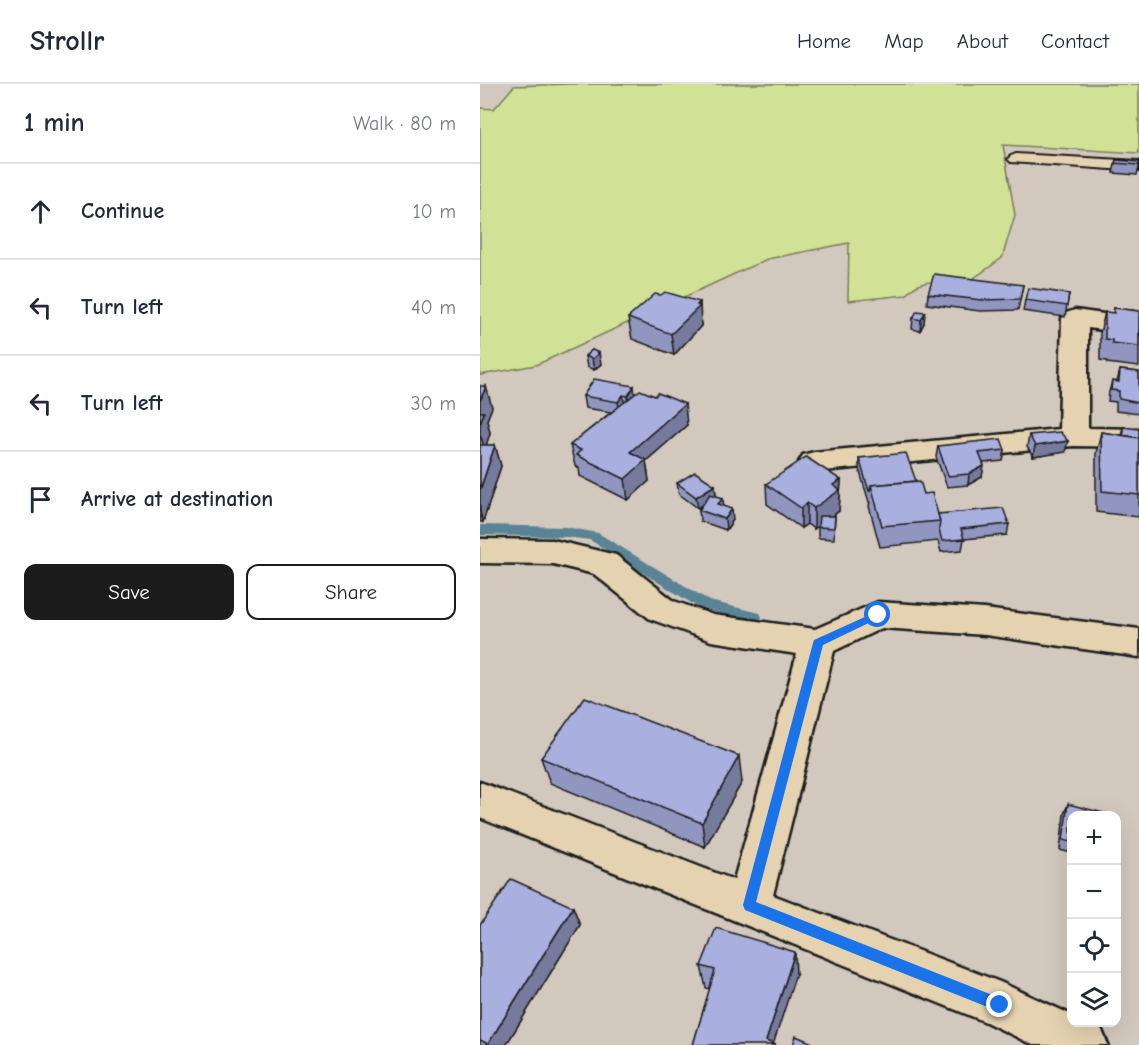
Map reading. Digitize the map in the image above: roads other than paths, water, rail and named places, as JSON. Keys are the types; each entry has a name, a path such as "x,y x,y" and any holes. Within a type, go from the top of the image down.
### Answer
{"street":[{"path":"1073,436 1075,318 1139,327"},
{"path":"814,462 1073,436 1139,438"},
{"path":"480,551 553,552 604,564 662,610 711,628 818,643 878,615 985,622 1139,643"},
{"path":"749,905 818,643"},
{"path":"480,800 1000,1005 1084,1045"}],"lane":[{"path":"1016,159 1139,166"}],"waterway":[{"path":"480,530 566,532 593,536 706,605 755,617"}]}
